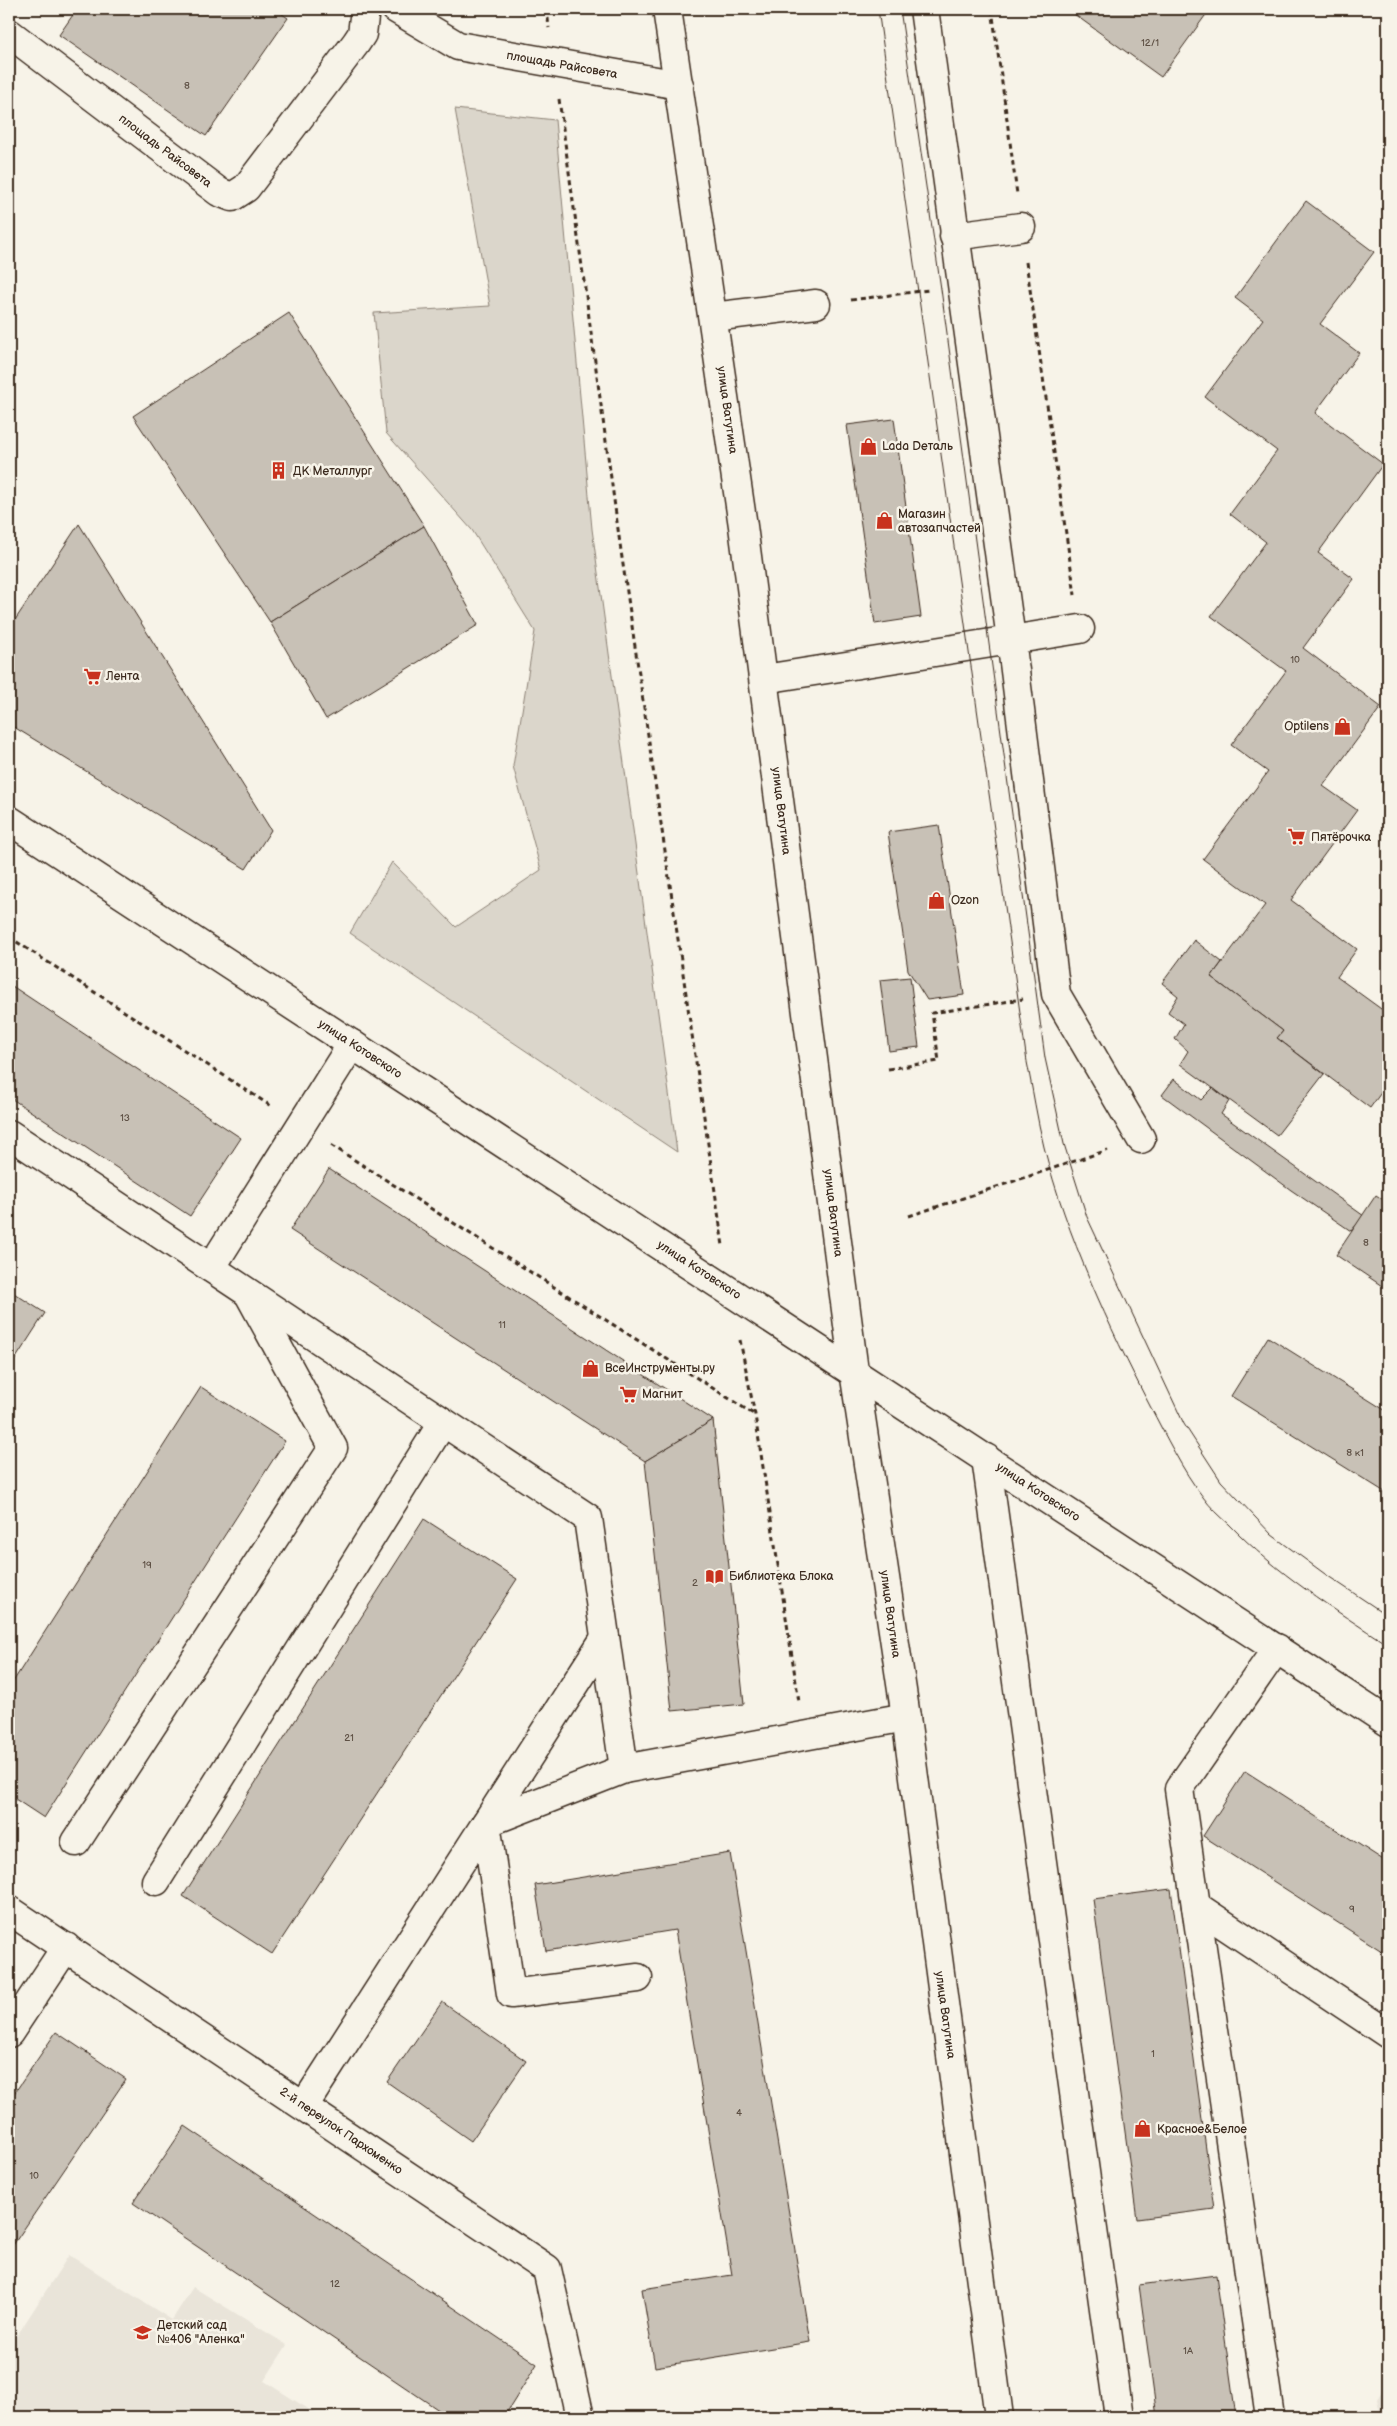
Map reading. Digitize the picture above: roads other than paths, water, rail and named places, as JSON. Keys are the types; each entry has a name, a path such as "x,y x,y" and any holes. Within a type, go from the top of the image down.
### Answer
{"main road":[{"name":"площадь Райсовета","path":"9,33 219,192 232,197 246,188 356,43 362,34 365,9"},
{"name":"площадь Райсовета","path":"396,9 458,46 679,85"},
{"name":"улица Ватутина","path":"667,9 713,316 764,679 854,1371 906,1717 999,2417"},
{"path":"924,9 1011,639 1056,994 1141,1139"},
{"path":"954,236 1021,227"},
{"path":"713,316 816,304"},
{"path":"764,679 1080,629"},
{"name":"улица Котовского","path":"9,820 1388,1722"},
{"path":"211,1268 352,1044"},
{"path":"9,1134 588,1518 624,1770"},
{"path":"76,1842 333,1448 249,1293"},
{"path":"156,1881 442,1422"},
{"path":"986,1458 1119,2417"},
{"path":"304,2106 605,1638"},
{"path":"1270,2417 1179,1789 1277,1648"},
{"path":"486,1823 624,1770 906,1717"},
{"path":"486,1823 511,1994 638,1978"},
{"path":"1196,1906 1388,2034"},
{"name":"2-й переулок Пархоменко","path":"9,1910 547,2269 580,2417"},
{"path":"9,2033 66,1947"}],"tram line":[{"path":"878,9 1027,1062 1053,1180 1076,1246 1104,1312 1150,1406 1195,1487 1215,1511 1247,1542 1285,1574 1388,1645"},
{"path":"900,9 941,289 1045,1058 1064,1144 1087,1217 1184,1424 1221,1481 1272,1535 1325,1574 1388,1616"}],"place":[{"name":"Lada Dеталь","path":"868,446"},
{"name":"ДК Металлург","path":"279,471"},
{"name":"Магазин автозапчастей","path":"884,521"},
{"name":"Лента","path":"92,676"},
{"name":"Optilens","path":"1343,726"},
{"name":"Пятёрочка","path":"1297,837"},
{"name":"Ozon","path":"937,900"},
{"name":"ВсеИнструменты.ру","path":"591,1368"},
{"name":"Магнит","path":"628,1394"},
{"name":"Библиотека Блока","path":"715,1576"},
{"name":"Красное&Белое","path":"1143,2129"},
{"name":"Детский сад №406 \"Аленка\"","path":"143,2332"}]}
